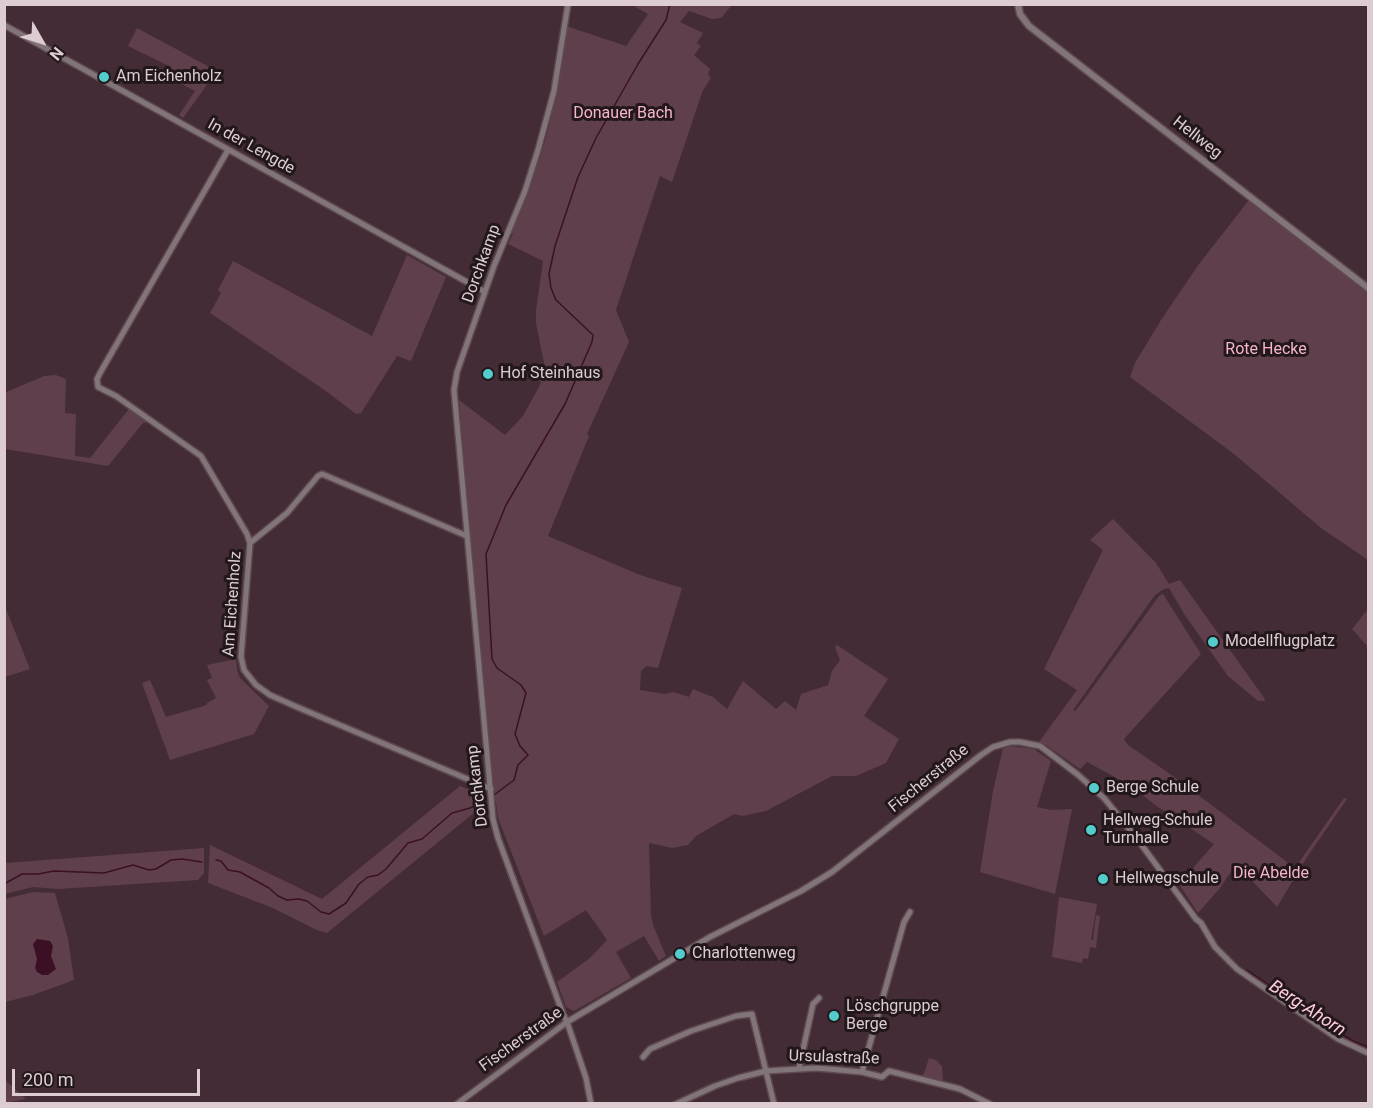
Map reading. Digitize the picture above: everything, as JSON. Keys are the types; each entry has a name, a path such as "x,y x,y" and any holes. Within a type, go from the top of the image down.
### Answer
{"street":[{"name":"Dorchkamp","path":"568,4 554,91 538,150 454,382 454,399 493,819 498,838 567,1022 586,1078 591,1104"},
{"name":"Hellweg","path":"1018,4 1020,15 1029,26 1368,288"},
{"name":"In der Lengde","path":"4,25 485,292"},
{"name":"Am Eichenholz","path":"228,150 100,373 97,383 100,388 116,396 201,456 250,543 241,657 244,670 256,685 270,695 297,708 491,795"},
{"path":"250,543 287,513 322,474 467,536"},
{"name":"Fischerstraße","path":"457,1104 567,1022 690,949 823,878 860,852 981,755 999,745 1020,742 1040,746 1052,754 1104,798 1196,919 1201,922 1215,947 1231,964 1338,1039 1368,1053"},
{"path":"862,1072 904,922 910,912"},
{"path":"799,1068 813,1004 819,998"},
{"path":"643,1057 650,1050 691,1031 736,1016 752,1014 774,1104"},
{"name":"Ursulastraße","path":"676,1104 715,1086 766,1071 799,1068 862,1072 882,1077 889,1071 960,1089 990,1104"}],"green space":[{"path":"632,5 732,5 721,18 712,19 689,11 680,22 703,33 697,43 701,46 694,55 710,69 708,75 711,78 703,90 672,182 660,176 616,310 629,342 587,434 589,436 548,536 640,575 682,588 658,668 647,666 641,671 640,690 665,694 673,692 689,697 693,689 713,697 727,709 743,681 776,709 785,701 796,710 801,694 828,685 832,671 840,660 835,647 837,645 888,679 864,716 899,739 886,763 856,776 832,776 766,811 742,816 734,814 696,836 688,845 672,848 649,843 651,915 666,956 659,961 644,936 616,952 631,978 574,1011 566,1007 557,982 590,958 607,940 586,910 544,936 498,818 493,797 459,400 505,435 523,416 541,383 539,379 544,363 536,323 536,310 543,261 508,244 546,138 558,87 566,26 626,46 648,14"},
{"path":"137,28 217,71 183,118 179,115 195,91 164,75 169,66 128,46"},
{"name":"Rote Hecke","path":"1249,200 1368,292 1368,560 1321,528 1234,454 1130,377 1135,363 1161,320 1199,264"},
{"path":"407,255 446,277 411,361 397,356 361,413 356,414 326,391 210,313 221,293 218,290 233,261 372,336"},
{"path":"56,375 66,379 65,413 76,414 75,456 90,458 129,409 149,422 143,423 108,466 5,449 4,393 44,376"},
{"name":"Die Abelde","path":"1113,519 1156,563 1169,584 1180,580 1265,699 1258,701 1228,676 1184,614 1169,588 1155,595 1073,710 1075,711 1083,701 1159,596 1163,594 1201,654 1124,739 1128,745 1295,868 1344,798 1347,799 1307,857 1277,907 1236,864 1220,888 1198,913 1179,884 1214,844 1155,805 1133,787 1087,762 1080,769 1039,742 1077,690 1044,669 1103,550 1090,540"},
{"path":"4,604 30,669 5,677 4,677"},
{"path":"1368,609 1368,647 1352,629"},
{"path":"236,659 240,678 269,706 254,734 170,760 142,683 150,680 166,717 207,705 216,698 207,680 212,678 207,665"},
{"path":"1010,746 1034,749 1051,761 1037,807 1051,810 1072,809 1055,894 980,872 993,791 1003,748"},
{"path":"460,786 482,795 486,803 327,933 273,908 208,883 210,845 322,899"},
{"path":"204,848 204,873 198,880 58,889 33,887 5,894 5,863"},
{"path":"33,892 55,893 68,938 74,980 33,995 5,1002 5,899"},
{"path":"1059,897 1097,904 1091,940 1093,940 1096,915 1100,916 1096,948 1090,947 1088,959 1083,958 1082,963 1052,957"},
{"path":"929,1058 936,1060 942,1066 943,1081 923,1076"},
{"path":"5,1080 26,1099 5,1103"}],"shaded area":[{"path":"37,939 50,941 53,946 51,956 56,969 48,975 42,975 35,968 37,959 33,944"}],"waterway":[{"name":"Donauer Bach","path":"494,795 514,780 518,765 528,755 520,746 515,734 526,693 521,685 497,668 492,659 486,554 506,505 565,404 592,342 593,335 556,300 551,288 549,274 555,246 578,177 596,138 666,20 670,4"},
{"name":"Donauer Bach","path":"216,860 221,861 228,870 240,872 269,888 278,896 287,900 307,901 321,912 329,914 346,903 359,884 386,869 408,843 422,839 452,813 470,808 490,798"},
{"name":"Donauer Bach","path":"4,884 22,874 54,871 104,873 133,865 149,870 156,869 171,860 202,862"},
{"name":"Berg-Ahorn","path":"1247,970 1331,1027 1353,1041 1368,1047"}],"place":[{"name":"Am Eichenholz","path":"104,77"},
{"name":"Hof Steinhaus","path":"488,374"},
{"name":"Modellflugplatz","path":"1213,642"},
{"name":"Berge Schule","path":"1094,788"},
{"name":"Hellweg-Schule Turnhalle","path":"1091,830"},
{"name":"Hellwegschule","path":"1103,879"},
{"name":"Charlottenweg","path":"680,954"},
{"name":"Löschgruppe Berge","path":"834,1016"}]}
